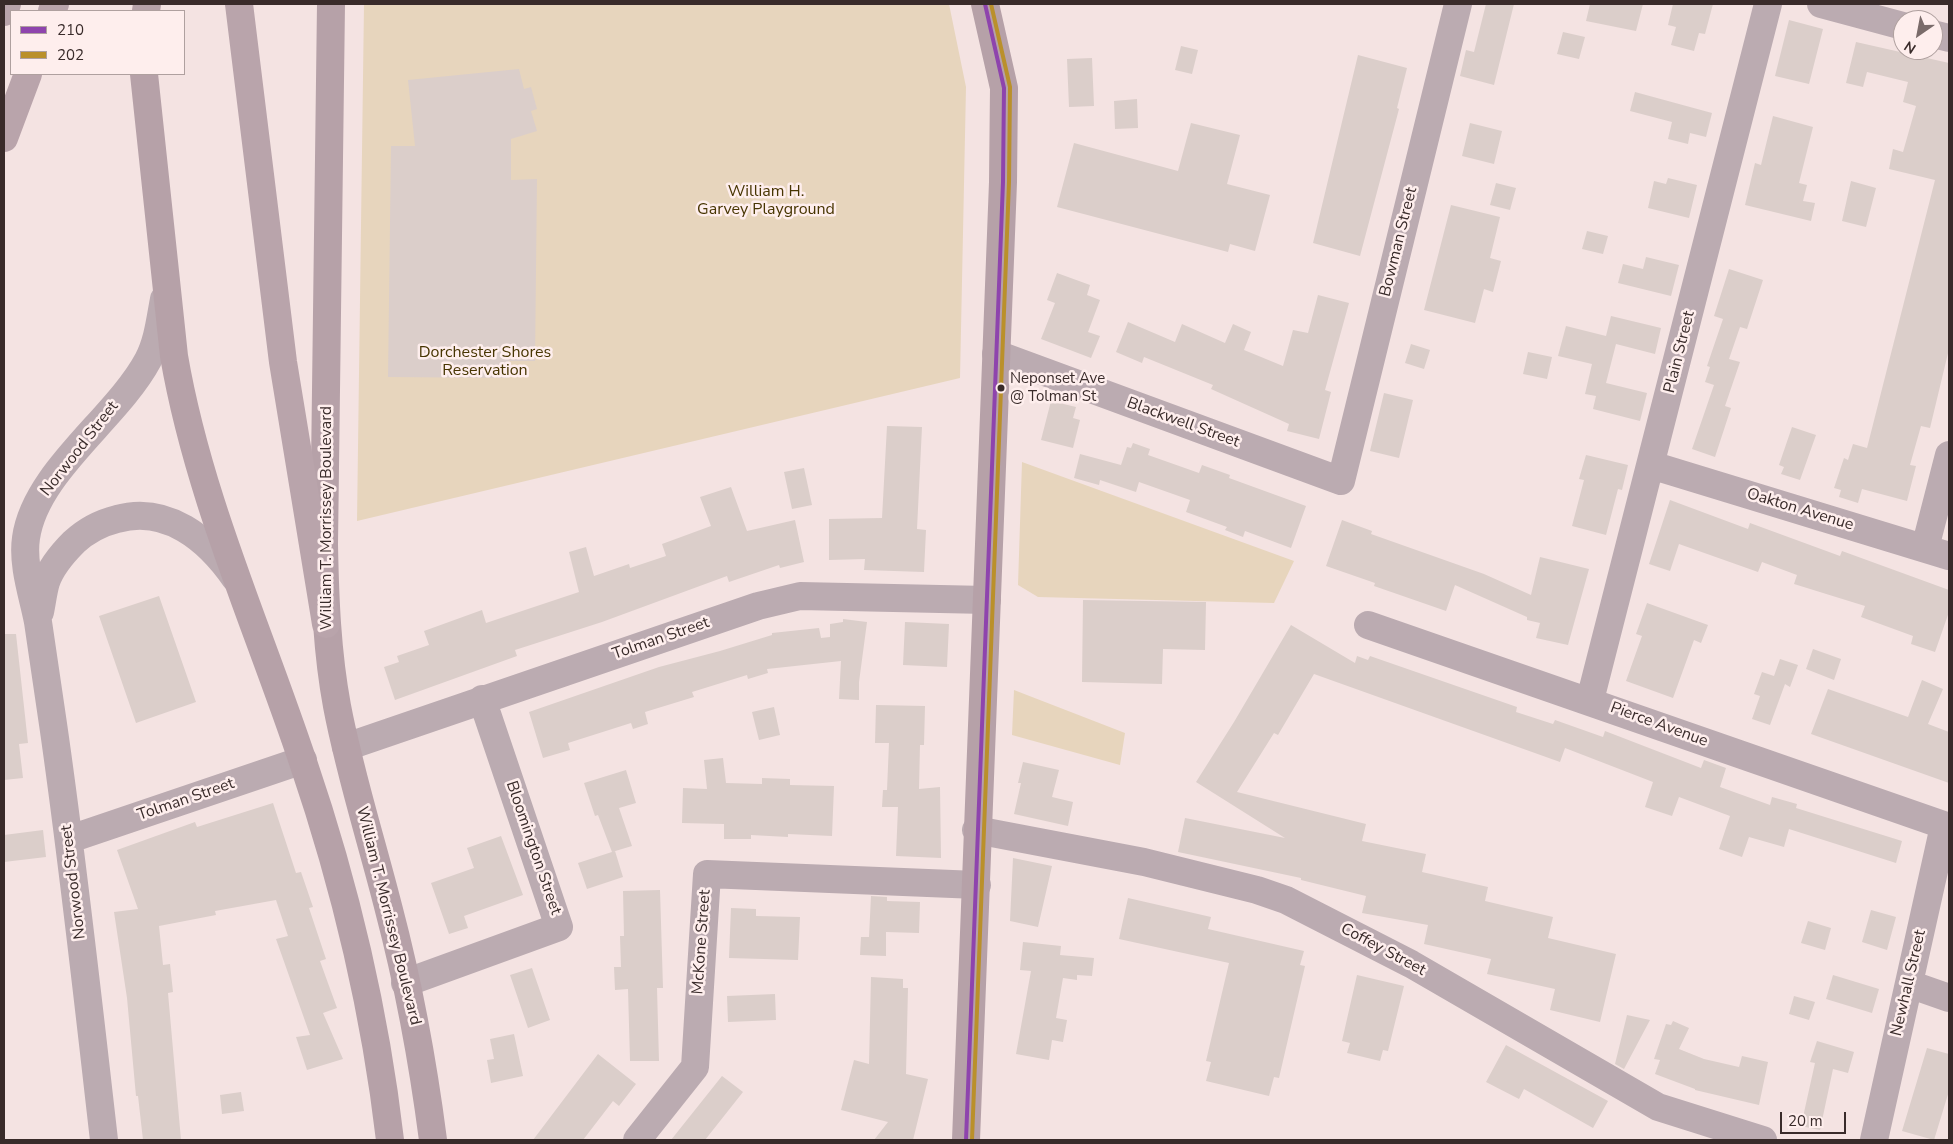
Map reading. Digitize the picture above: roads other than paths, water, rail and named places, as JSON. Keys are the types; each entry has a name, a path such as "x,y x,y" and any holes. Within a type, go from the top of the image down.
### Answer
{"highway":[{"path":"4,12 7,4"},
{"path":"239,4 283,362 326,624"},
{"path":"4,86 10,70"},
{"path":"4,138 28,75"}],"main road":[{"path":"966,1140 977,885 976,830 1003,182 1004,88 986,4"},
{"name":"William T. Morrissey Boulevard","path":"331,5 324,544 326,624 337,705 346,747 390,912 425,1072 433,1140"},
{"path":"144,75 174,356 181,395 202,475 303,760 334,856 356,944 373,1026 390,1140"}],"street":[{"name":"Bowman Street","path":"1341,481 1458,4"},
{"name":"Plain Street","path":"1590,700 1768,4"},
{"path":"1820,4 1893,23"},
{"name":"Norwood Street","path":"104,1140 70,839 38,624 26,561 26,540 30,519 57,474 134,381 148,359 158,335 166,283"},
{"name":"Blackwell Street","path":"996,354 1341,481"},
{"path":"1937,552 1949,455"},
{"name":"Oakton Avenue","path":"1651,465 1937,552"},
{"name":"Norwood Street","path":"38,624 46,581 67,548 83,534 103,523 124,517 143,514 180,525 213,550 241,588"},
{"name":"Tolman Street","path":"346,747 758,606 800,596 987,600"},
{"name":"Pierce Avenue","path":"1368,625 1590,700 1947,826"},
{"name":"Bloomington Street","path":"405,983 559,927 482,699"},
{"name":"Tolman Street","path":"70,839 303,760"},
{"name":"Newhall Street","path":"1874,1140 1947,826"},
{"name":"Coffey Street","path":"976,830 1144,862 1257,890 1286,900 1411,964 1658,1107 1763,1140"},
{"name":"McKone Street","path":"637,1140 695,1066 706,874 977,885"},
{"path":"1909,984 1949,998"}],"place":[{"name":"Neponset Ave @ Tolman St","path":"1001,388"}],"park label":[{"name":"William H. Garvey Playground","path":"766,201"},
{"name":"Dorchester Shores Reservation","path":"485,362"}]}
